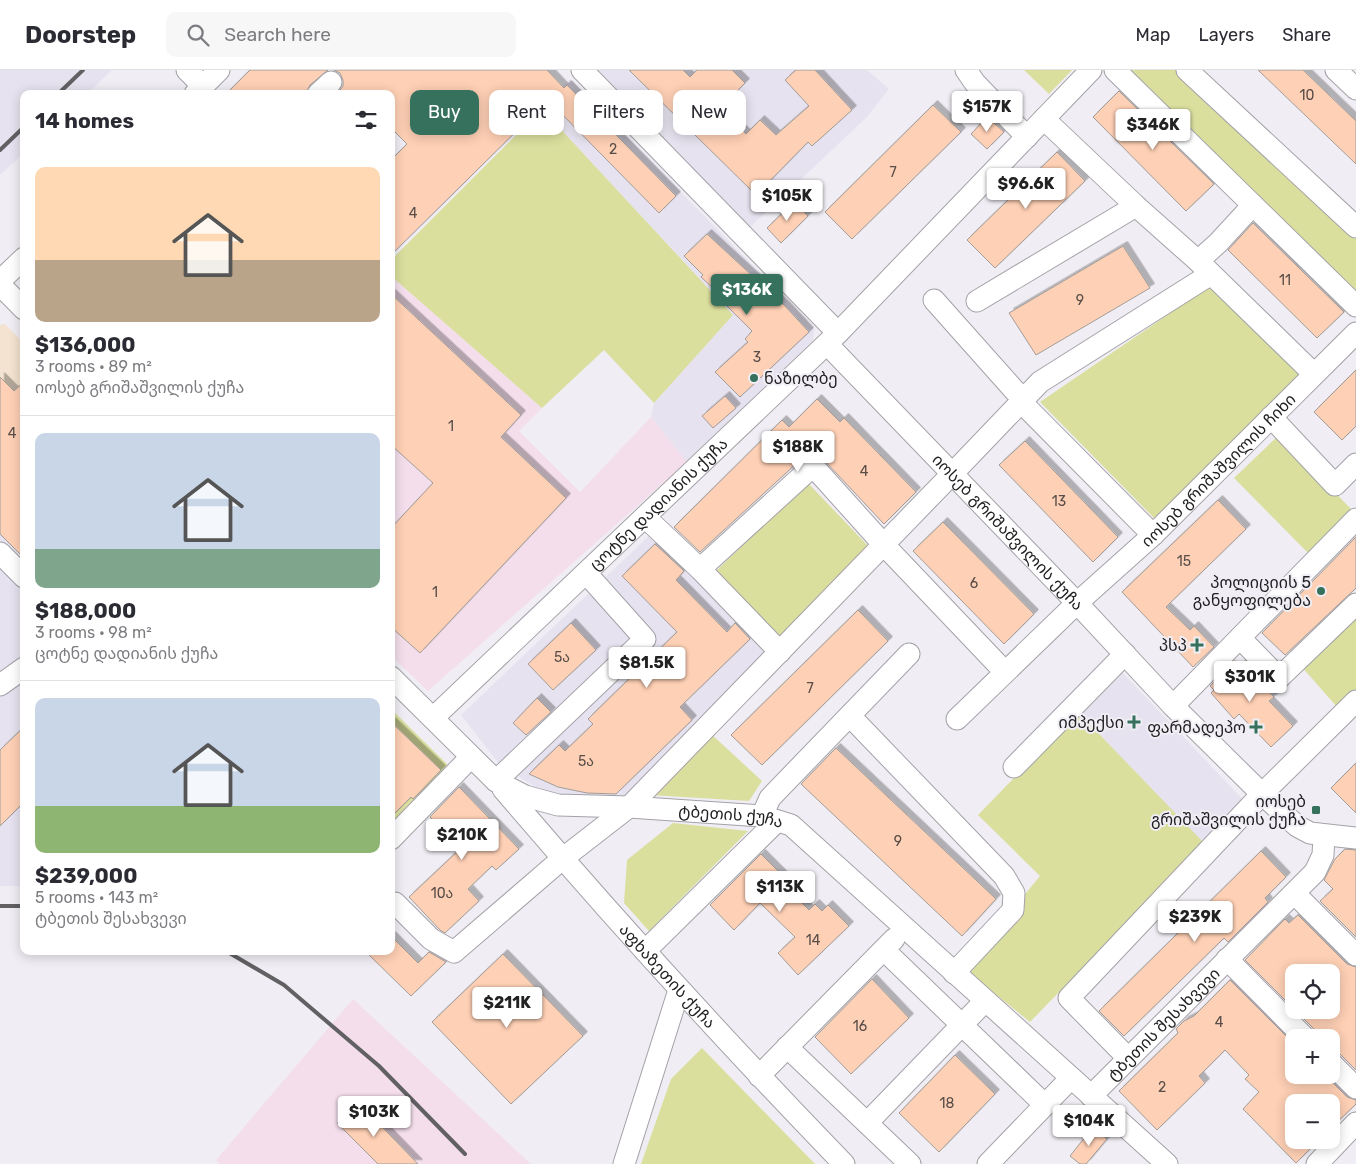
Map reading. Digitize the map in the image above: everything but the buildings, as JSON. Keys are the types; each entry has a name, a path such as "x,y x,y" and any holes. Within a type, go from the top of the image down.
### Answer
{"street":[{"path":"187,70 199,90 219,70"},
{"name":"იოსებ გრიშაშვილის ქუჩა","path":"582,70 832,339 952,474 1077,603 1173,706 1297,826 1310,833 1324,836 1356,838"},
{"name":"ცოტნე დადიანის ქუჩა","path":"433,718 832,339 1091,70"},
{"path":"1115,70 1356,306"},
{"path":"1187,70 1356,227"},
{"path":"1336,70 1356,89"},
{"path":"976,74 1027,137"},
{"path":"1044,119 1204,268 1314,374"},
{"path":"395,904 431,939 454,952 562,859 629,807 1040,382 1204,268 1218,243 1253,205"},
{"path":"977,301 1136,206"},
{"path":"0,281 20,262"},
{"path":"0,285 20,305"},
{"path":"934,300 1022,400 1153,535"},
{"name":"იოსებ გრიშაშვილის ჩიხი","path":"957,719 1077,603 1153,535 1356,333"},
{"path":"1271,417 1335,485 1356,464"},
{"path":"700,569 813,466 884,545 1005,672"},
{"path":"645,517 700,569 780,652"},
{"path":"1173,706 1356,519"},
{"path":"0,552 20,573"},
{"path":"496,782 646,639 586,573"},
{"path":"1240,638 1279,678 1356,604"},
{"path":"645,951 770,818 770,798 910,654"},
{"path":"1014,767 1125,654"},
{"path":"0,685 20,671"},
{"name":"ტბეთის ქუჩა","path":"395,681 496,782 525,796 558,805 629,807 770,818 791,825 1166,1164"},
{"path":"1128,1058 1069,998 1262,794 1356,701"},
{"path":"850,716 1004,876 1014,893 1012,910 954,973"},
{"path":"395,835 471,757"},
{"name":"აფხაზეთის ქუჩა","path":"496,782 679,990 844,1164"},
{"name":"ტბეთის შესახვევი","path":"1091,1096 1315,872 1323,854 1324,836"},
{"path":"1295,894 1356,956"},
{"path":"759,1076 905,928"},
{"path":"884,950 1045,1105"},
{"path":"1227,959 1296,1029"},
{"path":"624,1164 679,990"},
{"path":"867,1123 985,1001"},
{"path":"787,1047 910,1164"},
{"path":"1340,1072 1356,1088"},
{"path":"988,1164 1071,1078"},
{"path":"1316,1164 1356,1123"}],"shaded area":[{"path":"0,70 112,70 91,90 20,90 20,157 0,175"},
{"path":"588,70 867,70 889,89 867,117 746,231 652,135 663,135 663,90 608,90"},
{"path":"570,79 581,90 574,90 574,135 625,135 814,328 813,340 687,462 651,417 654,403 733,315 564,133 564,90 560,90"},
{"path":"395,279 542,408 519,431 580,492 651,417 687,462 428,691 395,660"},
{"path":"5,324 20,339 20,524 0,504 0,325"},
{"path":"0,504 20,524 20,886 0,886"},
{"path":"654,531 776,653 630,801 578,799 534,786 500,765 461,715"},
{"path":"1120,670 1246,803 1204,843 1078,712"},
{"path":"353,999 531,1164 219,1164 216,1160"}],"green space":[{"path":"1024,70 1072,70 1049,94"},
{"path":"1118,70 1183,70 1356,231 1356,303"},
{"path":"564,133 733,315 654,403 604,350 542,408 395,279 395,256 516,135 564,135"},
{"path":"1210,286 1300,376 1156,520 1040,402"},
{"path":"1279,435 1353,511 1309,554 1234,478"},
{"path":"808,483 873,551 780,638 716,571"},
{"path":"1356,613 1356,694 1337,707 1301,666"},
{"path":"1078,712 1204,843 1030,1022 964,969 1040,876 978,815"},
{"path":"395,713 454,771 395,828"},
{"path":"710,733 762,781 749,801 650,795"},
{"path":"673,823 748,831 649,931 624,903 627,860"},
{"path":"702,1048 815,1164 641,1164 671,1079"}],"railway":[{"path":"62,90 83,70"},
{"path":"0,150 20,131"},
{"path":"0,906 20,906"},
{"path":"233,955 284,985 379,1066 465,1154"}],"place":[{"name":"ნაზილბე","path":"754,378"},
{"name":"პოლიციის 5 განყოფილება","path":"1321,591"},
{"name":"პსპ","path":"1197,645"},
{"name":"იმპექსი","path":"1134,722"},
{"name":"ფარმადეპო","path":"1256,727"},
{"name":"იოსებ გრიშაშვილის ქუჩა","path":"1316,810"}]}
